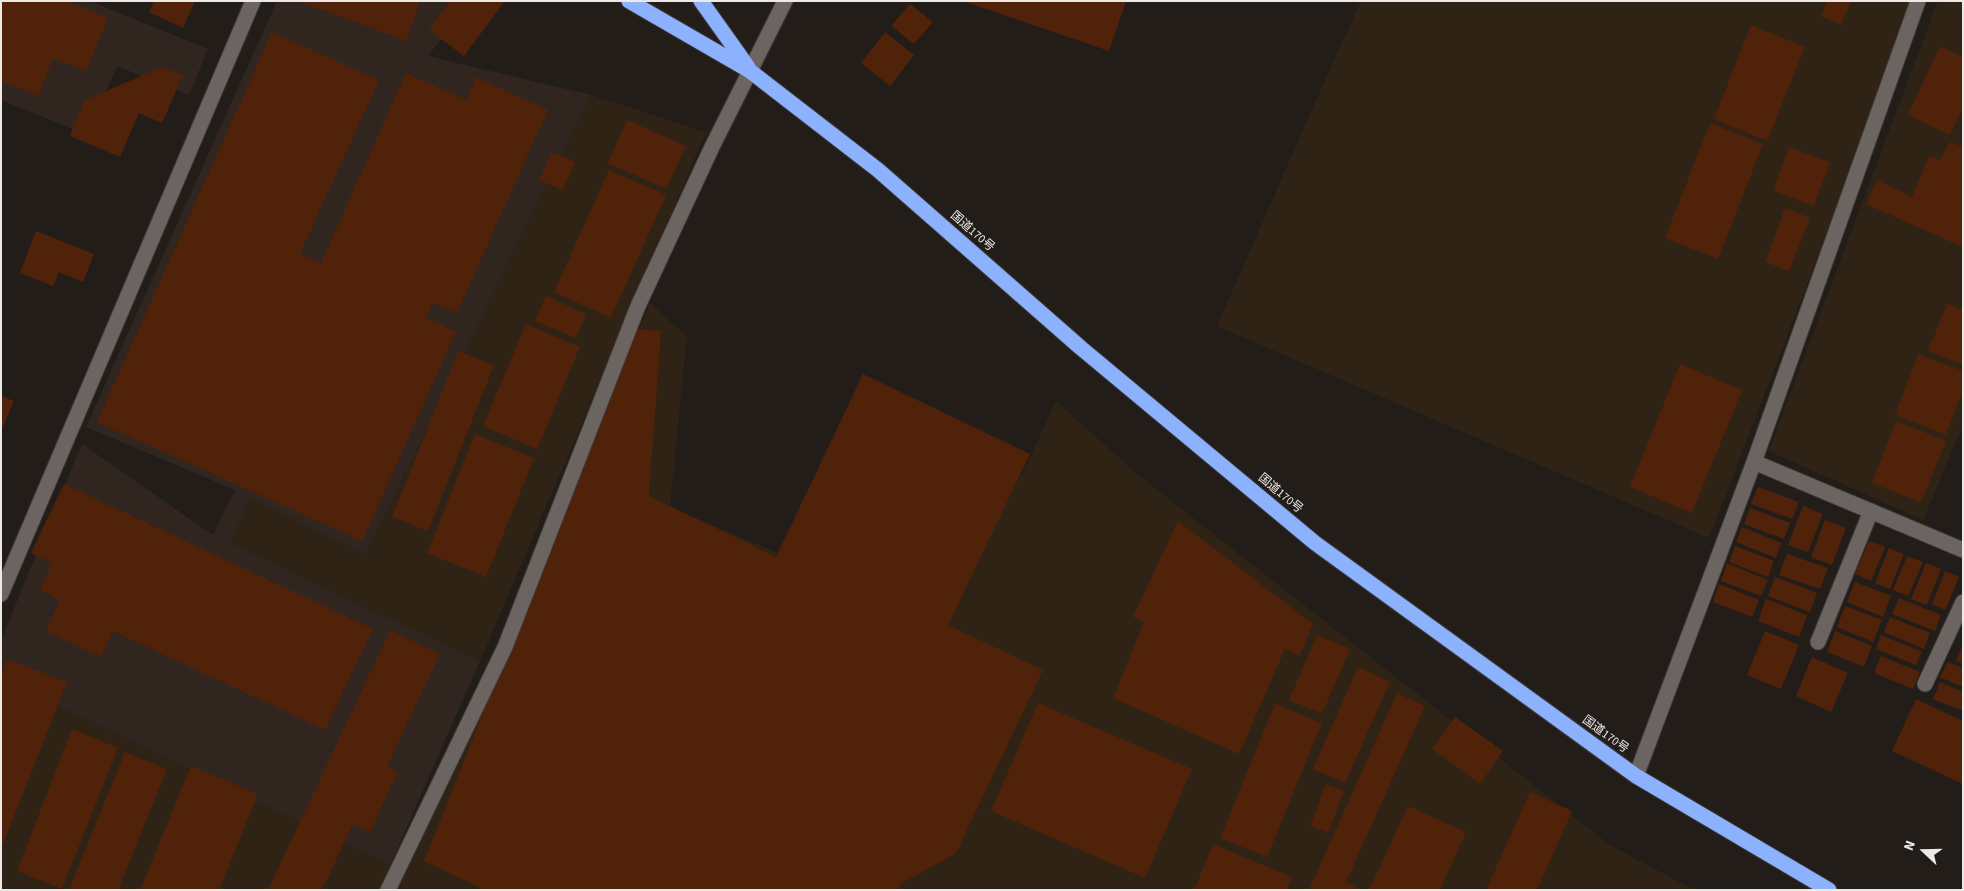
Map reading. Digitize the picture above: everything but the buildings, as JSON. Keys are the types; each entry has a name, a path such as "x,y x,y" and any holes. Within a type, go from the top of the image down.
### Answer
{"highway":[{"name":"国道170号","path":"630,1 750,71 878,170 1081,348 1315,543 1636,776 1829,890"},
{"name":"国道170号","path":"701,1 750,71"}],"street":[{"path":"1,594 253,1"},
{"path":"388,890 505,647 638,306 712,147 785,1"},
{"path":"1636,776 1754,462 1918,1"},
{"path":"1754,462 1963,550"},
{"path":"1818,642 1871,511"},
{"path":"1925,684 1963,602"}],"shaded area":[{"path":"1,1 90,1 208,49 189,95 117,66 88,135 1,100"},
{"path":"277,1 471,1 428,56 591,95 365,555 250,498 231,543 480,661 390,865 1,679 1,640 82,444 213,535 235,490 86,427"},
{"path":"1361,1 1916,1 1709,538 1217,326"},
{"path":"1938,1 1963,1 1963,425 1923,520 1769,451"},
{"path":"591,95 706,132 480,661 231,543 250,498 365,555"},
{"path":"650,303 687,337 670,507 797,561 895,389 1022,475 1056,401 1137,474 1610,845 1694,890 388,890 505,647"},
{"path":"1,679 390,865 379,890 1,890"}]}
